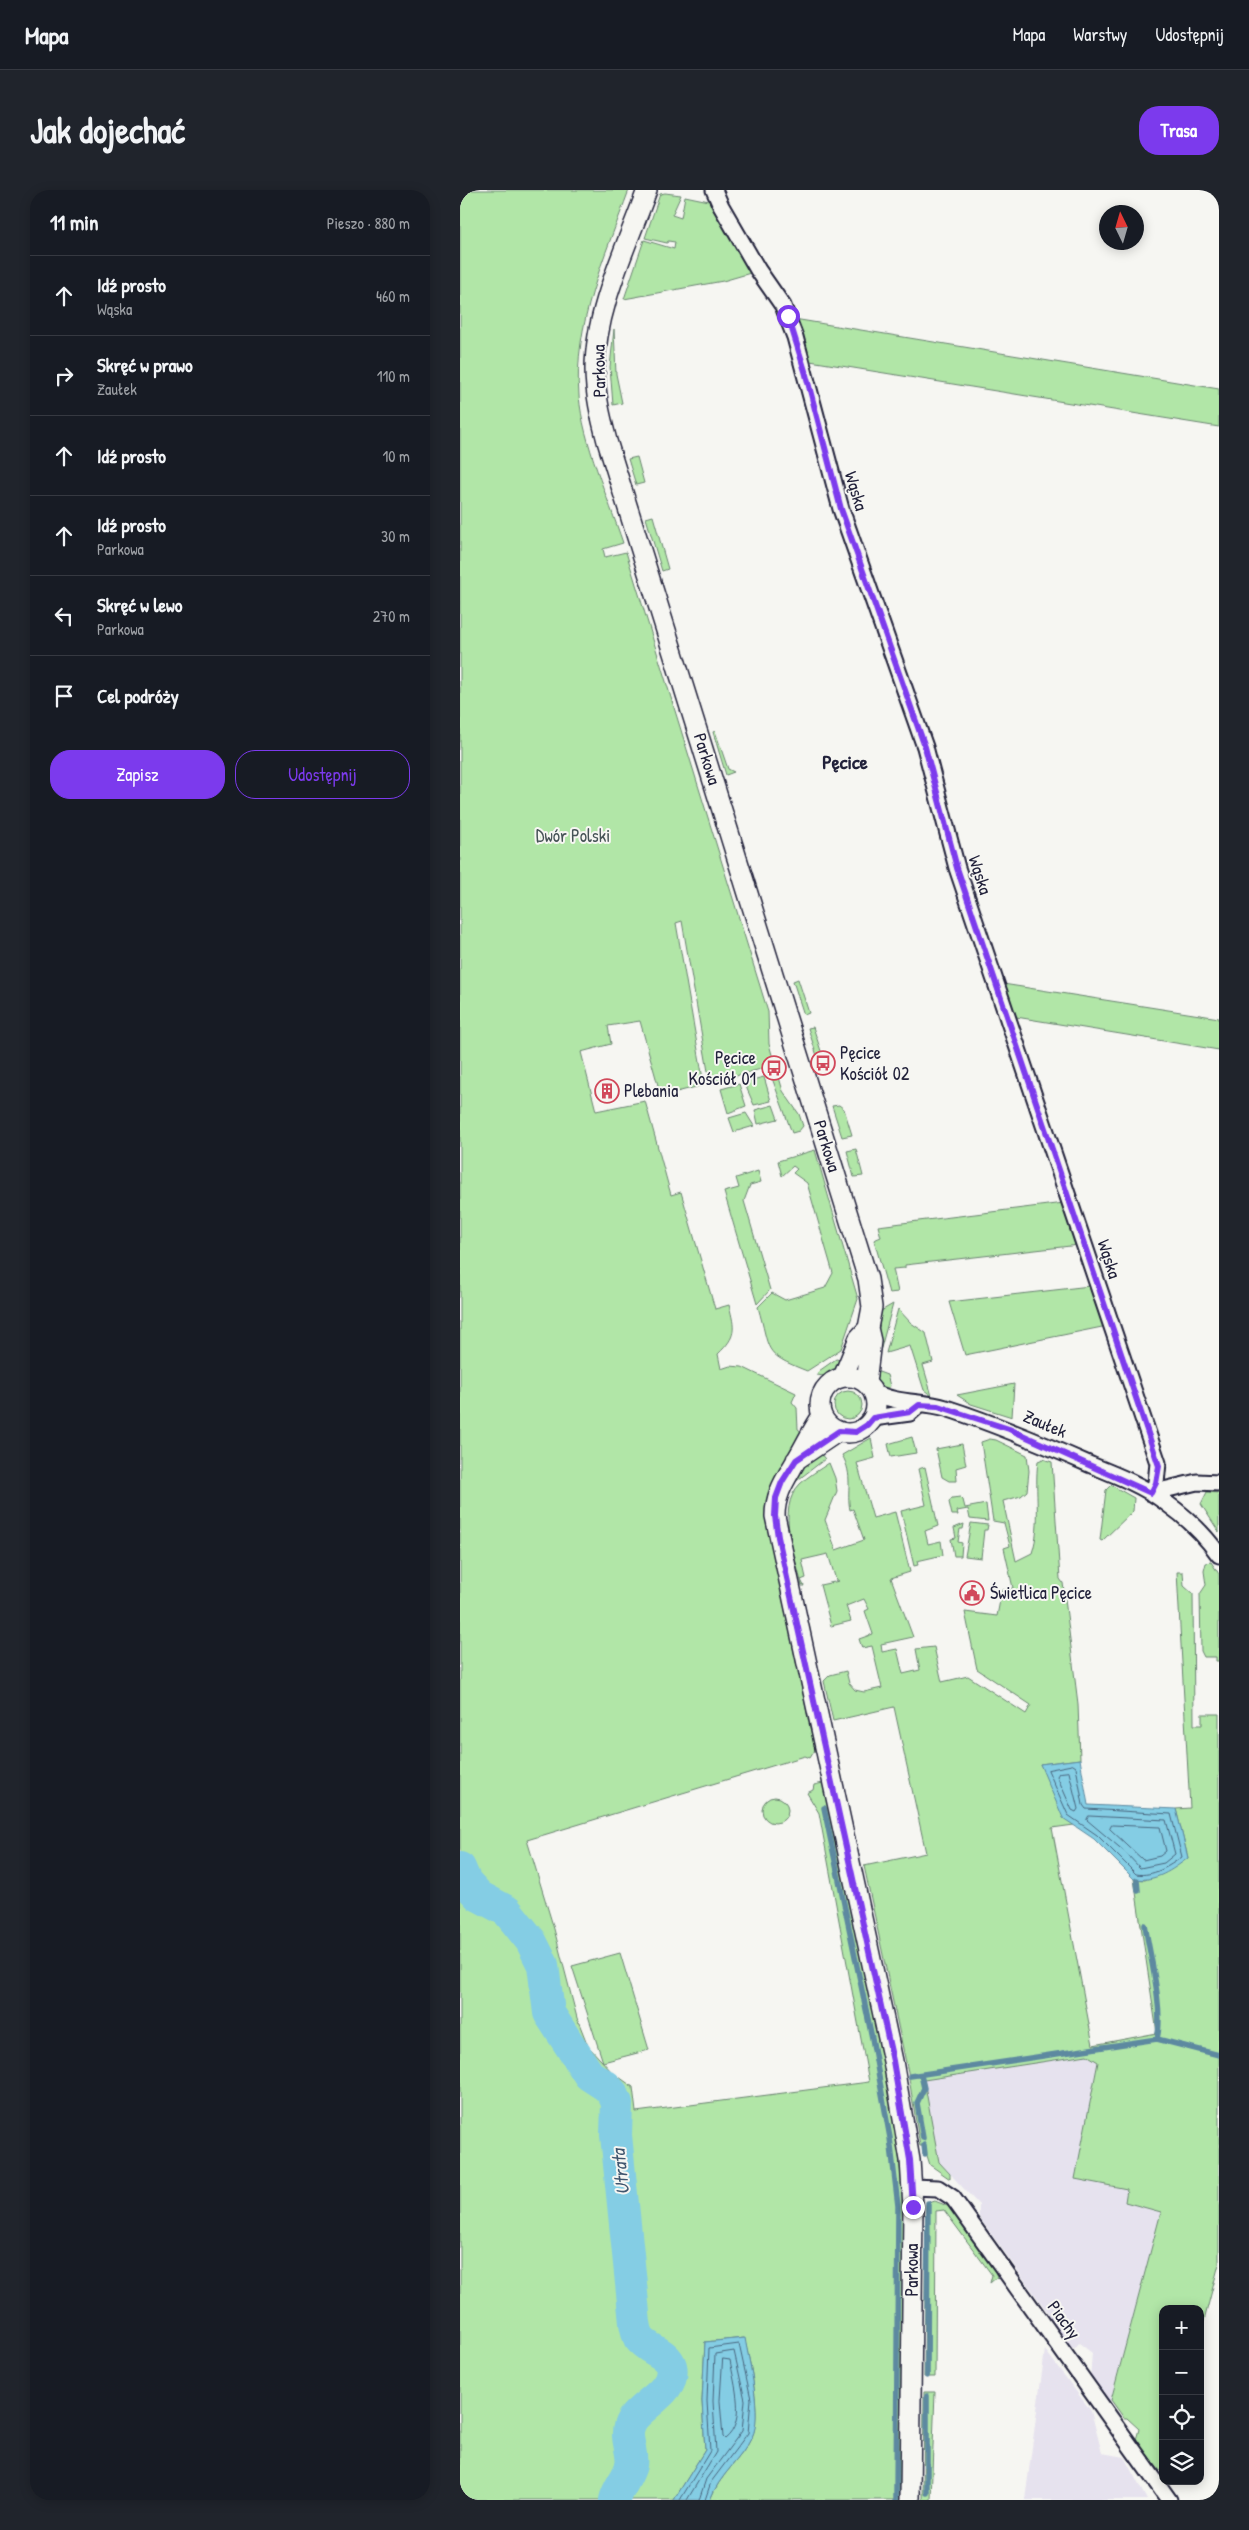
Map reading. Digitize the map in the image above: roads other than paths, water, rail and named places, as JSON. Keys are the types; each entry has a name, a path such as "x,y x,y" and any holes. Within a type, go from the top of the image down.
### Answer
{"street":[{"name":"Parkowa","path":"647,190 600,326 595,369 599,409 866,1270 872,1298 868,1328 871,1341 870,1388"},
{"name":"Wąska","path":"714,190 720,206 758,270 783,306 796,337 841,509 925,747 957,868 1158,1463 1156,1483 1151,1493"},
{"name":"Parkowa","path":"843,1377 859,1338 868,1328"},
{"path":"843,1377 855,1378 870,1388 876,1405 873,1418 867,1425 856,1432 839,1431 829,1425 822,1416 820,1402 824,1390 834,1380 843,1377"},
{"name":"Zaułek","path":"870,1388 896,1400 911,1400 919,1405 938,1406 1009,1429 1151,1493"},
{"name":"Zaułek","path":"873,1418 910,1412 919,1405"},
{"name":"Parkowa","path":"822,1416 787,1473 778,1493 775,1523 891,2053 909,2153 912,2187 910,2500"},
{"name":"Parkowa","path":"796,1460 839,1431"},
{"path":"1151,1493 1196,1482 1219,1483"},
{"path":"1151,1493 1180,1514 1219,1555"},
{"name":"Piachy","path":"912,2187 938,2188 953,2198 1169,2500"}],"water":[{"path":"1080,1759 1088,1805 1176,1809 1188,1858 1170,1871 1157,1877 1134,1879 1094,1839 1063,1818 1040,1764"},
{"path":"745,2338 756,2403 755,2428 752,2437 719,2483 710,2500 674,2500 705,2450 702,2401 705,2342"}],"waterway":[{"path":"824,1808 872,2038 890,2138 898,2206 896,2500"},
{"name":"Utrata","path":"460,1868 466,1882 479,1896 507,1911 531,1941 543,1965 549,2013 589,2075 606,2086 613,2094 617,2103 616,2135 636,2327 639,2338 669,2361 671,2375 664,2389 637,2414 629,2426 628,2437 631,2465 615,2500"},
{"path":"1137,1880 1138,1891"},
{"path":"1145,1925 1158,1998 1159,2027 1157,2039"},
{"path":"910,2076 1157,2039 1219,2055"},
{"path":"921,2075 924,2088 917,2103 923,2138"},
{"path":"924,2145 925,2154"},
{"path":"927,2376 928,2203"},
{"path":"927,2396 927,2493"}],"place":[{"name":"Pęcice Kościół 02","path":"823,1063"},
{"name":"Pęcice Kościół 01","path":"774,1068"},
{"name":"Plebania","path":"607,1091"},
{"name":"Świetlica Pęcice","path":"972,1593"}],"district":[{"name":"Pęcice","path":"845,762"}],"park label":[{"name":"Dwór Polski","path":"573,836"}]}
